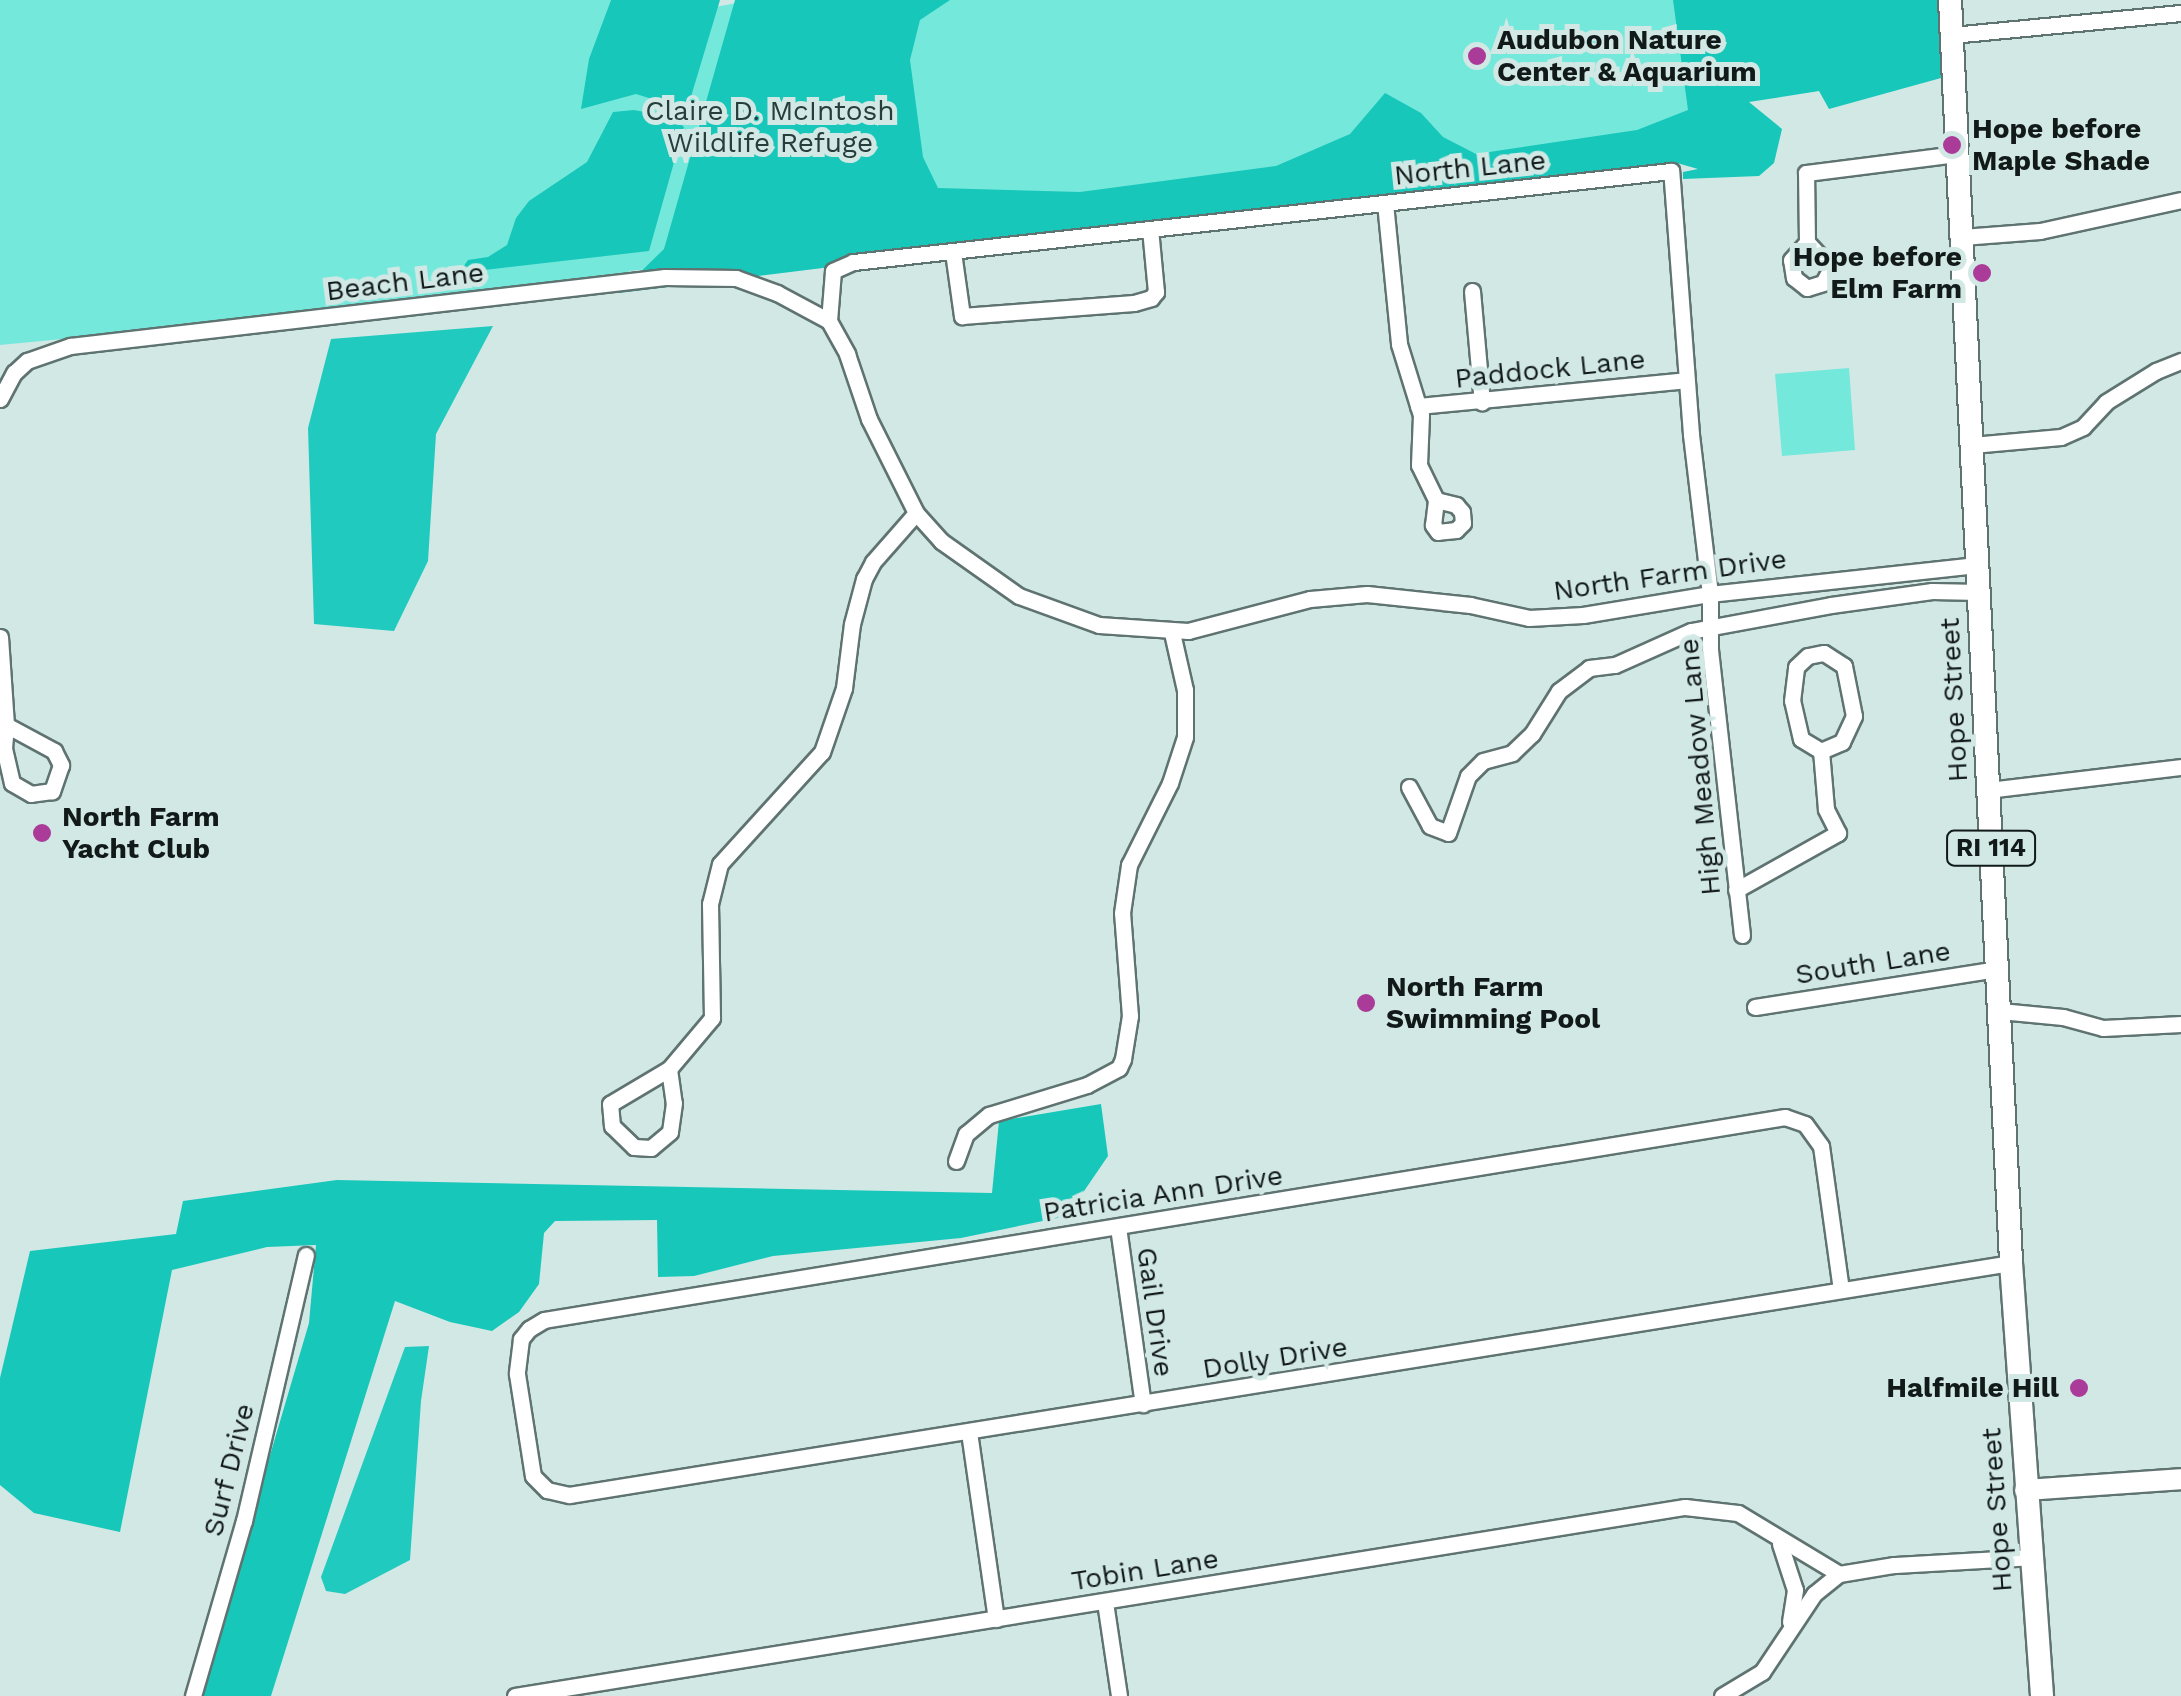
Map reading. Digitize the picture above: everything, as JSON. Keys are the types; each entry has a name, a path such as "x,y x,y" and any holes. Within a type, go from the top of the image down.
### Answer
{"main road":[{"name":"Hope Street","path":"1950,0 2011,1264 2024,1490 2042,1696"},
{"path":"2024,1490 2181,1479"}],"street":[{"path":"1952,35 2181,13"},
{"path":"1808,242 1806,173 1958,154"},
{"name":"North Lane","path":"829,321 828,283 833,272 853,262 1671,172 1686,380 1710,594"},
{"path":"1962,238 2040,232 2181,200"},
{"path":"1385,203 1399,344 1418,406 1420,473 1436,500"},
{"path":"953,252 962,316 1134,303 1151,298 1156,292 1150,229"},
{"name":"Beach Lane","path":"0,399 27,362 70,346 664,277 736,278 778,293 829,321"},
{"path":"1472,292 1482,403"},
{"name":"North Farm Drive","path":"829,321 847,354 869,419 916,513 942,542 1019,596 1099,626 1172,633 1346,594 1470,606 1529,618 1978,565"},
{"path":"1972,445 2061,437 2083,427 2106,402 2181,362"},
{"name":"Paddock Lane","path":"1418,406 1482,403 1686,380"},
{"path":"669,1070 674,1103 670,1132 652,1148 634,1147 612,1126 610,1104 669,1070 712,1018 710,904 720,864 822,752 844,688 852,624 864,579 873,562 916,513"},
{"name":"North Farm Drive","path":"1409,788 1430,826 1445,833 1468,776 1484,761 1512,753 1532,734 1558,691 1589,668 1615,665 1712,626 1932,592 1979,592"},
{"name":"High Meadow Lane","path":"1710,594 1713,681 1742,935"},
{"path":"956,1161 966,1134 989,1115 1088,1085 1119,1068 1123,1060 1130,1016 1122,914 1129,865 1170,783 1185,737 1185,690 1172,633"},
{"path":"0,637 4,748 12,784 31,794 52,791 61,765 54,751 6,725"},
{"path":"1824,653 1836,657 1844,666 1854,716 1842,742 1821,751 1801,739 1792,685 1796,667 1808,656 1824,653"},
{"path":"1736,890 1822,846 1838,833 1826,809 1821,751"},
{"path":"1988,790 2181,766"},
{"name":"South Lane","path":"1755,1007 1998,969"},
{"path":"2000,1011 2063,1017 2103,1028 2181,1024"},
{"name":"Patricia Ann Drive","path":"547,1490 530,1468 517,1374 522,1339 536,1324 1794,1117 1805,1124 1821,1146 1841,1290"},
{"name":"Gail Drive","path":"1118,1228 1143,1404"},
{"name":"Surf Drive","path":"192,1696 244,1521 306,1255"},
{"name":"Dolly Drive","path":"547,1490 569,1496 2011,1264"},
{"path":"969,1432 996,1619"},
{"name":"Tobin Lane","path":"515,1696 1685,1508 1738,1513 1801,1555 1839,1574"},
{"path":"1776,1536 1786,1552 1795,1590 1788,1631"},
{"path":"1722,1696 1762,1672 1814,1594 1839,1574 1894,1565 2031,1557"},
{"path":"1105,1602 1120,1696"}],"green space":[{"name":"Claire D. McIntosh Wildlife Refuge","path":"0,0 611,0 601,28 753,0 1928,0 1743,101 1748,154 629,271 624,285 0,345"},
{"path":"611,0 720,0 687,110 636,94 581,109 589,59"},
{"path":"735,0 950,0 920,20 910,60 923,157 938,188 1080,192 1276,166 1350,134 1385,93 1421,113 1443,137 1476,154 1637,130 1688,110 1673,0 1938,0 1941,78 1829,109 1819,91 1749,102 1782,129 1774,163 1759,176 1683,179 1683,172 1698,169 1677,163 619,293 664,249"},
{"path":"634,110 671,117 684,127 649,251 459,273 468,260 488,257 507,245 516,218 529,201 587,162 613,112"},
{"path":"1849,368 1855,450 1782,456 1775,374"},
{"path":"1101,1104 1108,1156 1067,1216 961,1238 773,1256 694,1276 658,1277 657,1220 555,1221 544,1233 539,1284 519,1312 492,1331 450,1322 395,1301 271,1696 199,1696 309,1323 316,1245 267,1247 172,1270 120,1532 34,1513 0,1485 0,1378 30,1251 176,1234 183,1201 337,1180 992,1193 999,1121"}],"shaded area":[{"path":"493,326 436,434 428,561 394,631 314,624 308,428 331,339"},
{"path":"429,1346 421,1401 410,1560 345,1594 326,1591 321,1577 405,1347"}],"place":[{"name":"Audubon Nature Center & Aquarium","path":"1477,56"},
{"name":"Hope before Maple Shade","path":"1952,145"},
{"name":"Hope before Elm Farm","path":"1982,273"},
{"name":"North Farm Yacht Club","path":"42,833"},
{"name":"North Farm Swimming Pool","path":"1366,1003"},
{"name":"Halfmile Hill","path":"2079,1388"}]}
